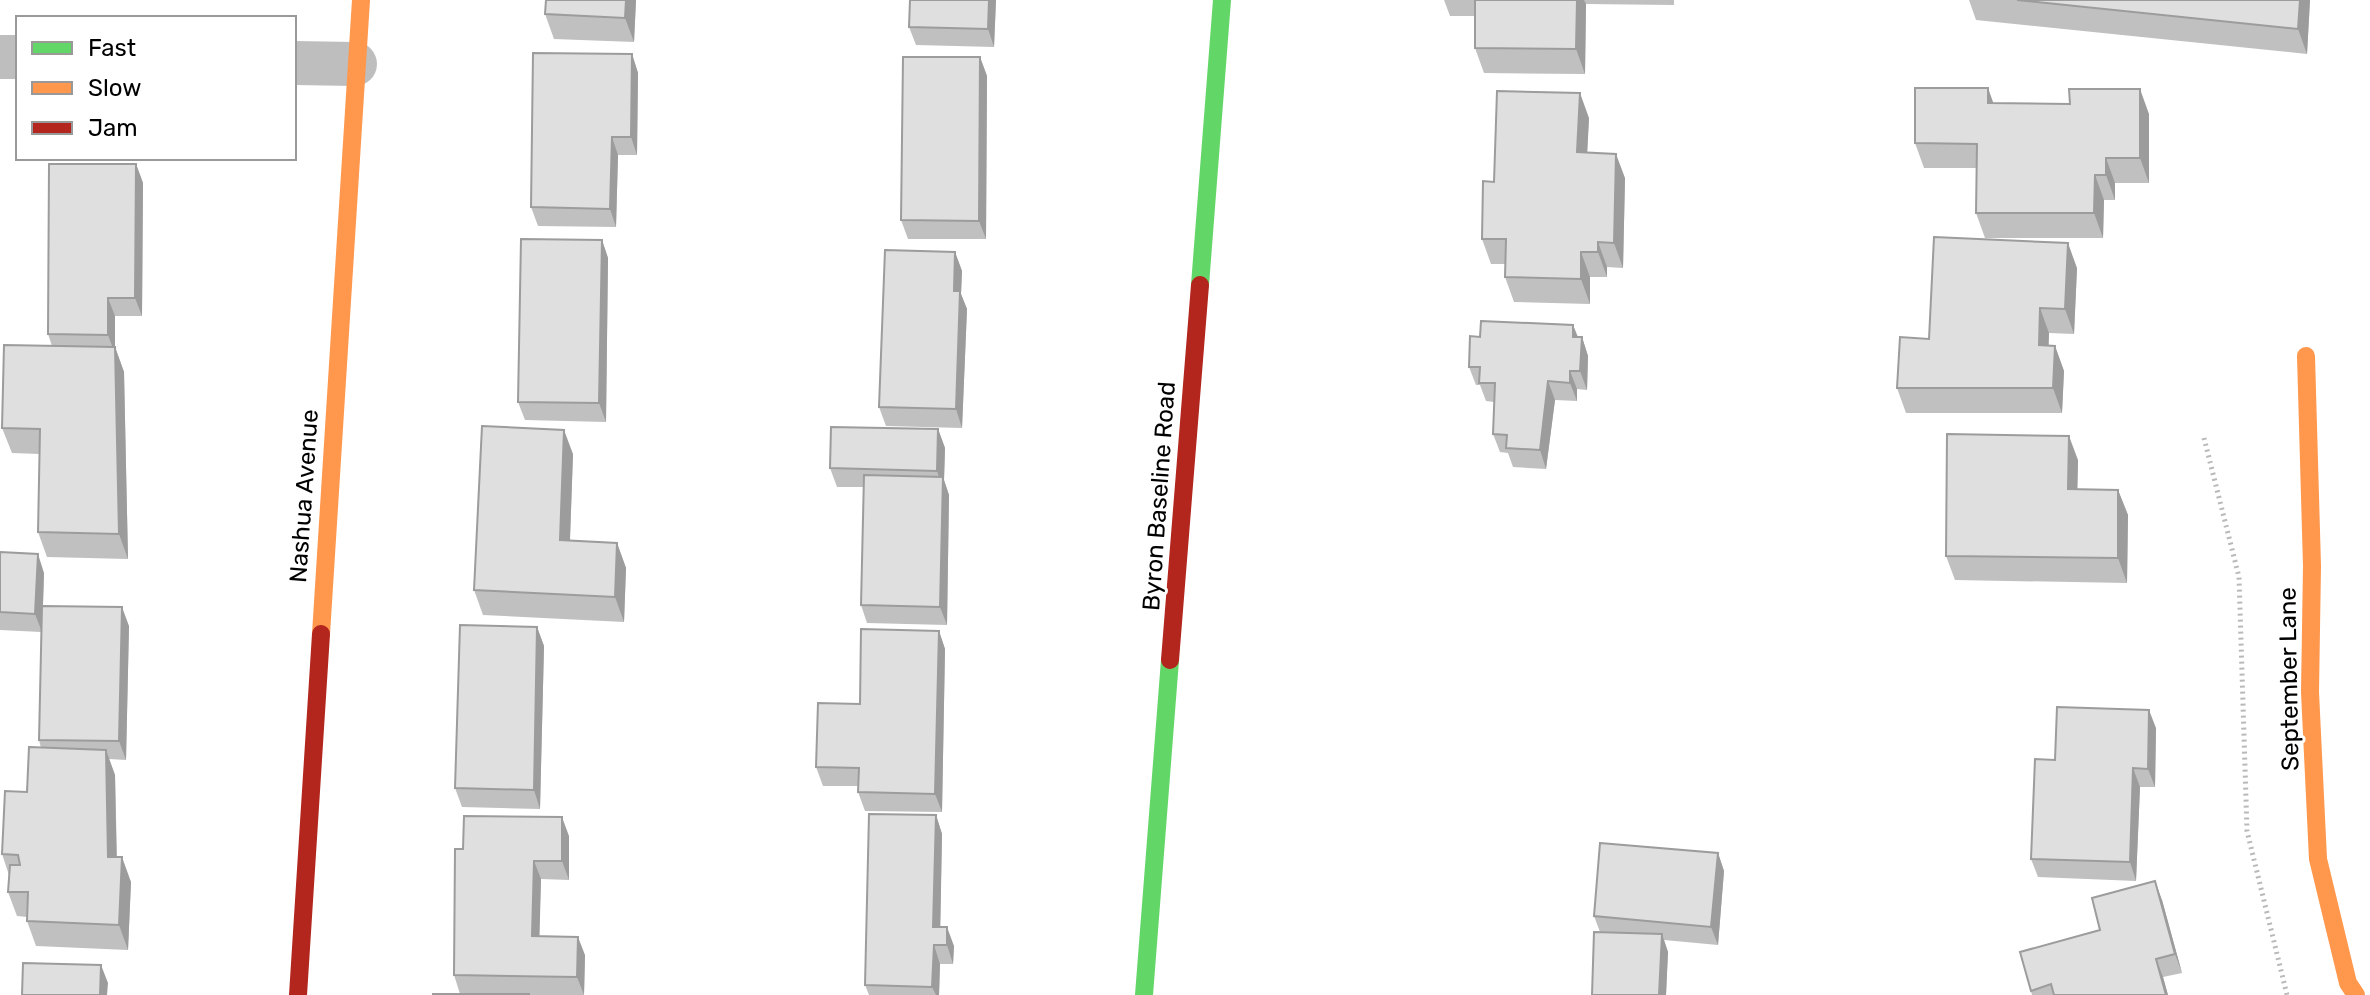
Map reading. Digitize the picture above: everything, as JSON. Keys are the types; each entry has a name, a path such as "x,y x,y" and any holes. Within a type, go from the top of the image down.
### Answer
{"street":[{"name":"Nashua Avenue","path":"298,995 361,0"},
{"name":"Byron Baseline Road","path":"1144,995 1222,0"},
{"path":"296,63 355,64"},
{"name":"September Lane","path":"2306,356 2312,566 2310,692 2318,859 2348,983 2356,995"}],"path":[{"path":"2204,438 2239,577 2247,831 2287,995"}],"building":[{"path":"546,0 626,0 625,18 545,14"},
{"path":"910,0 989,0 988,29 909,27"},
{"path":"1475,0 1577,0 1576,49 1475,48"},
{"path":"2017,0 2300,0 2298,29"},
{"path":"533,53 632,54 631,137 612,137 610,209 531,207"},
{"path":"903,57 980,57 979,221 901,220"},
{"path":"1915,88 1988,88 1988,103 2070,104 2069,89 2140,89 2140,158 2106,158 2106,175 2095,175 2094,213 1976,213 1977,144 1915,143"},
{"path":"1497,91 1580,93 1577,152 1616,154 1614,243 1598,242 1598,252 1581,252 1581,279 1505,277 1506,239 1482,239 1483,181 1494,182"},
{"path":"49,164 136,164 135,298 108,298 108,335 48,334"},
{"path":"1934,237 2068,243 2065,309 2040,308 2039,345 2055,346 2053,388 1897,388 1900,337 1929,339"},
{"path":"521,239 602,240 599,403 518,402"},
{"path":"885,250 955,252 954,291 960,291 956,409 879,407"},
{"path":"1481,321 1573,325 1573,337 1582,337 1580,371 1570,371 1570,383 1548,381 1540,450 1506,448 1507,435 1493,434 1495,383 1479,383 1480,367 1469,367 1470,336 1480,337"},
{"path":"4,345 115,347 119,534 38,532 40,429 2,428"},
{"path":"482,426 564,430 560,540 617,543 615,597 474,590"},
{"path":"831,427 938,429 937,471 830,468"},
{"path":"1947,434 2069,436 2068,489 2118,490 2118,558 1946,556"},
{"path":"864,475 943,477 940,607 861,605"},
{"path":"0,552 38,554 35,614 0,612"},
{"path":"42,606 122,607 119,741 39,740"},
{"path":"460,625 537,627 534,790 455,788"},
{"path":"861,629 939,631 935,794 858,792 859,768 816,767 818,703 860,704"},
{"path":"2057,707 2149,710 2148,769 2133,768 2130,862 2031,859 2035,759 2055,760"},
{"path":"29,747 106,750 108,857 122,857 119,925 27,921 28,892 8,892 10,865 20,865 18,855 2,854 5,791 27,792"},
{"path":"869,814 936,815 933,927 947,927 947,945 934,945 932,987 865,985"},
{"path":"464,816 562,817 562,861 534,861 532,936 578,937 577,977 454,975 455,849 463,849"},
{"path":"1600,843 1718,853 1711,927 1594,916"},
{"path":"2155,881 2175,954 2156,959 2166,995 2054,995 2051,984 2031,991 2020,952 2100,930 2092,898"},
{"path":"1594,932 1662,934 1659,995 1592,995"},
{"path":"23,963 101,965 100,995 22,995"},
{"path":"432,994 529,994 529,995"}],"traffic: fast":[{"path":"1200,285 1222,0"},
{"path":"1144,995 1170,660"}],"traffic: slow":[{"path":"321,634 361,0"},
{"path":"2306,356 2312,566 2310,692 2318,859 2348,983 2356,995"}],"traffic: jam":[{"path":"1170,660 1200,285"},
{"path":"298,995 321,634"}]}
